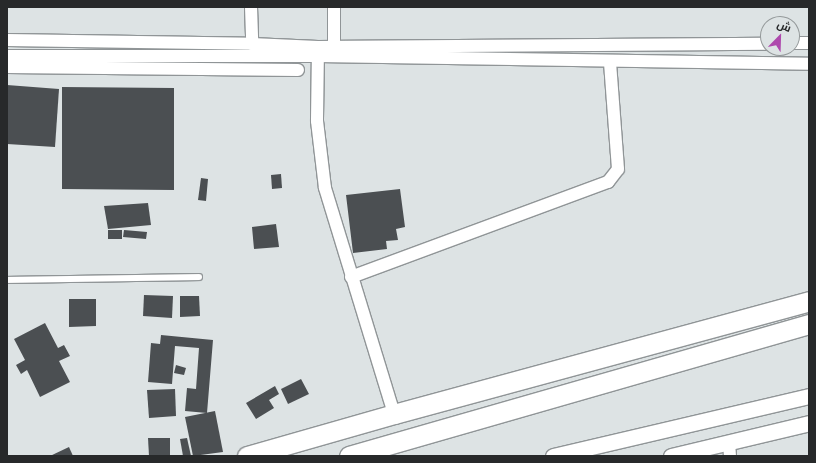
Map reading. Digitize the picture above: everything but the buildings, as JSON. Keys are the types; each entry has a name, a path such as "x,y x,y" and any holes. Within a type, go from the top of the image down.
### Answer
{"main road":[{"path":"247,456 809,300"},
{"path":"353,455 809,324"}],"street":[{"path":"250,7 252,44"},
{"path":"334,7 334,47"},
{"path":"7,40 252,44 318,52 334,47 760,44"},
{"path":"318,52 317,121 325,188 394,414"},
{"path":"7,56 318,52 610,62 809,64"},
{"path":"351,277 608,182 618,169 610,62"},
{"path":"7,67 298,70"},
{"path":"554,456 809,396"},
{"path":"671,456 730,449 809,423"}],"lane":[{"path":"7,280 199,277"}]}
